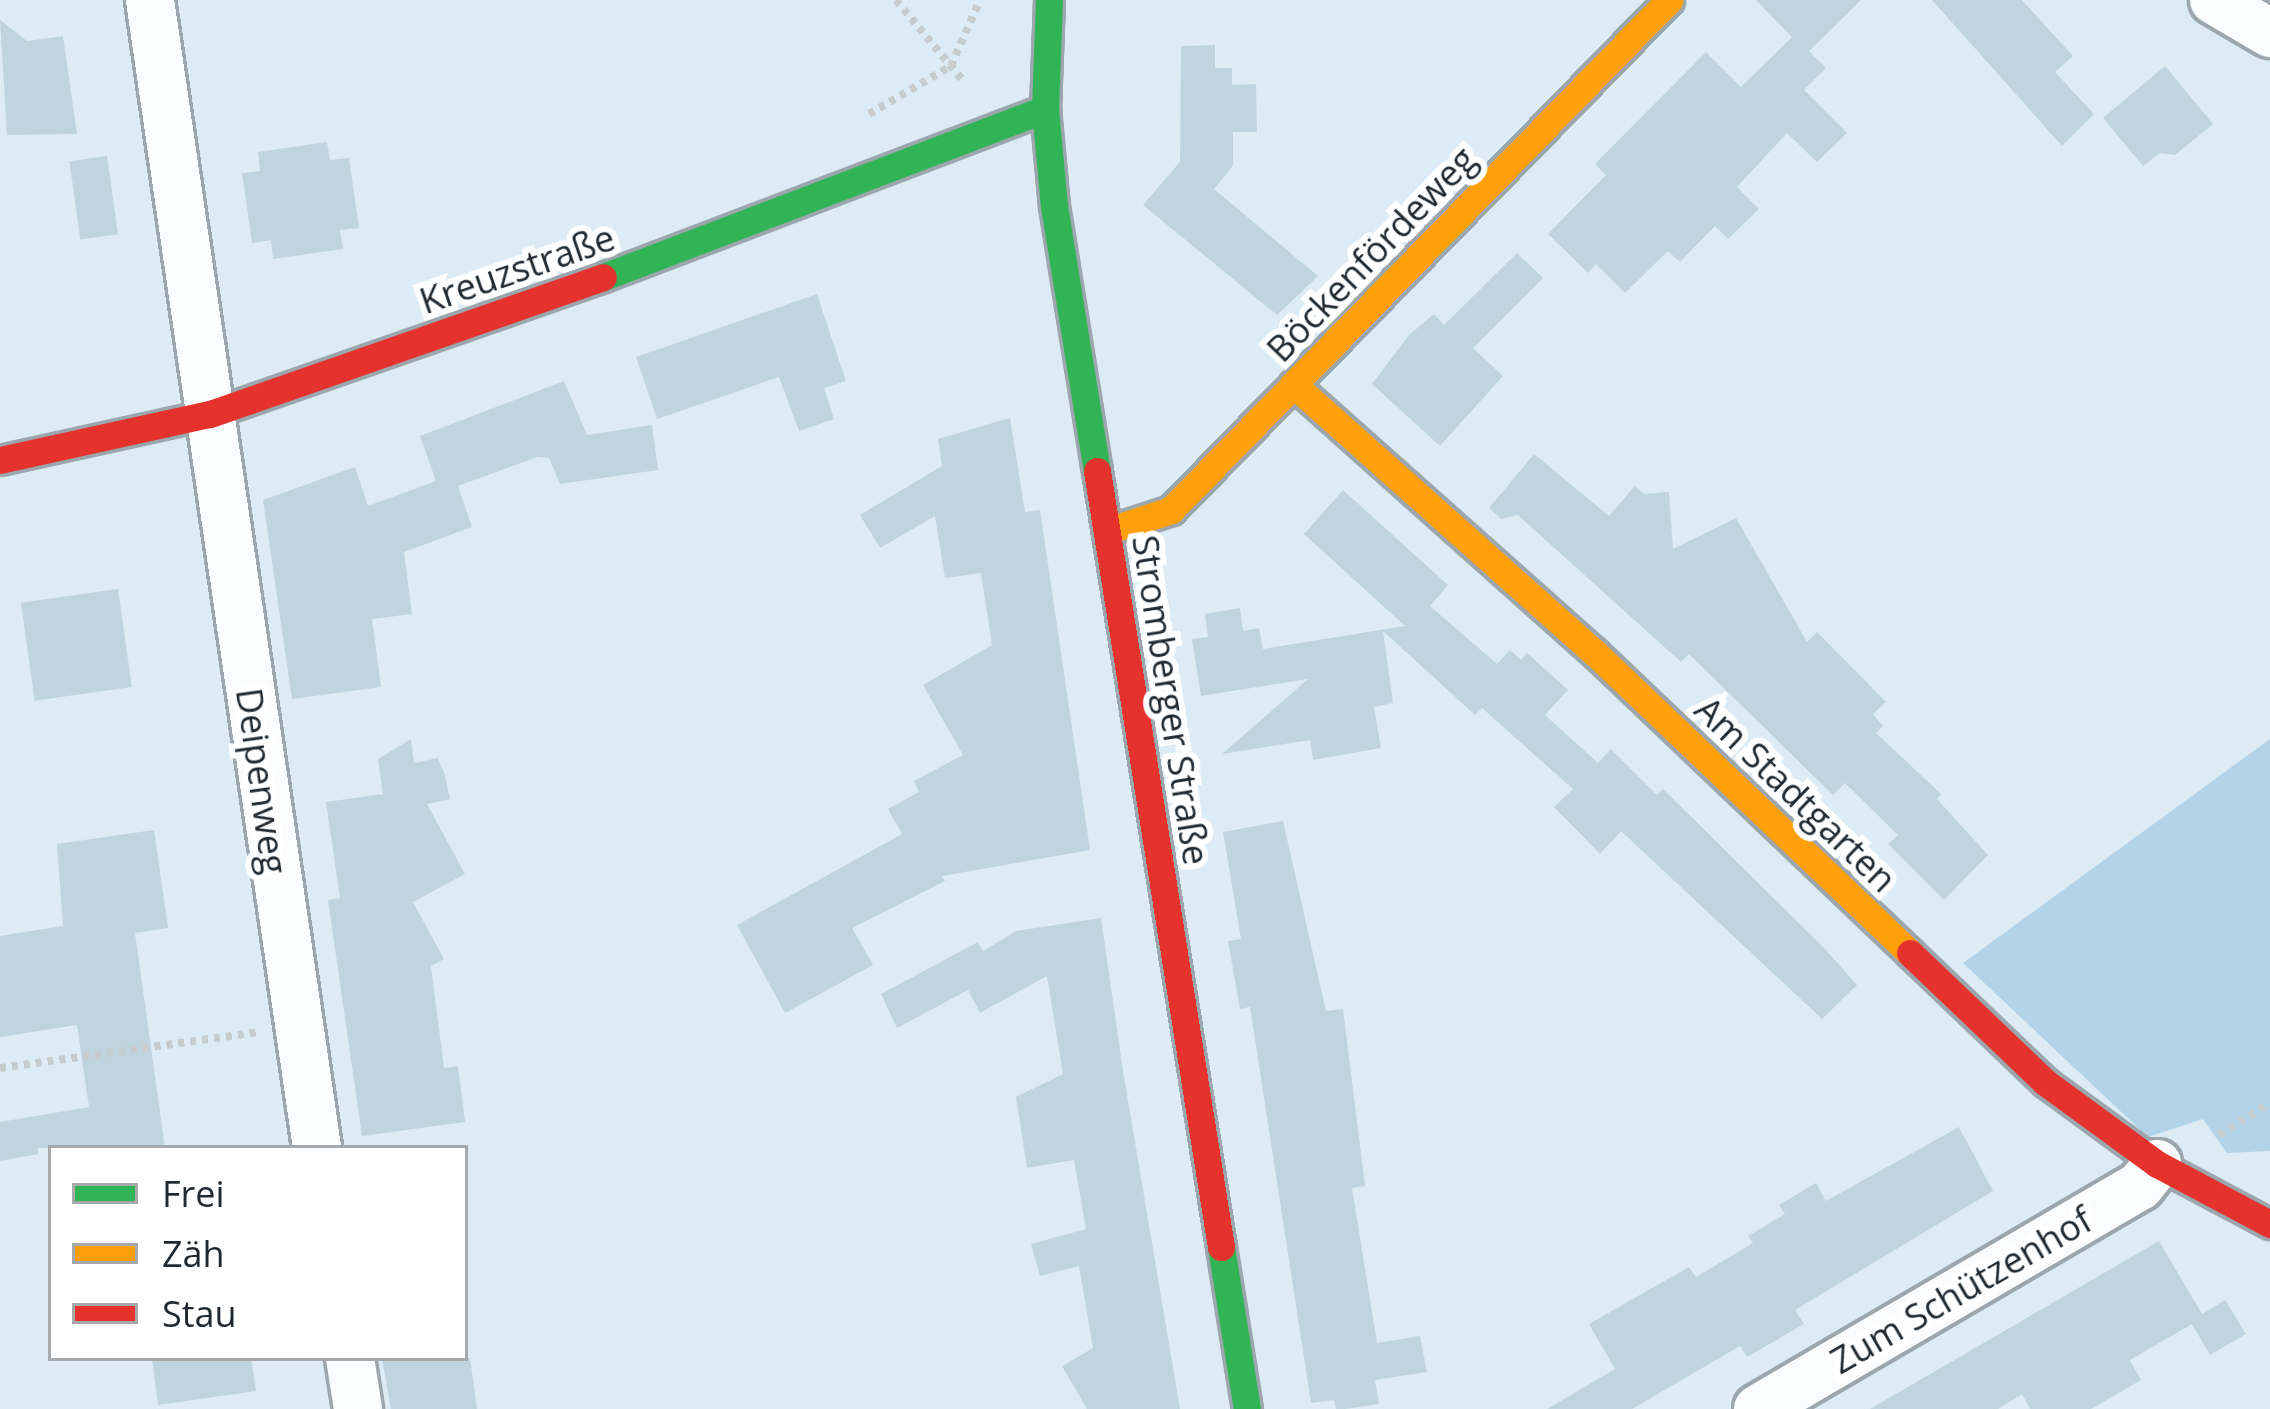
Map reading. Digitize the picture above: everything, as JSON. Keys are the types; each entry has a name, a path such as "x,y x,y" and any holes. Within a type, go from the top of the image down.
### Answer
{"street":[{"name":"Deipenweg","path":"150,0 317,1145"},
{"name":"Stromberger Straße","path":"1049,0 1046,110 1107,531 1247,1409"},
{"name":"Böckenfördeweg","path":"1107,531 1172,510 1670,0"},
{"path":"2214,0 2270,33"},
{"name":"Kreuzstraße","path":"0,460 210,414 644,263 1046,110"},
{"name":"Am Stadtgarten","path":"1294,385 1594,652 2045,1082 2157,1164 2270,1225"},
{"name":"Zum Schützenhof","path":"1758,1409 2140,1186 2157,1164"},
{"path":"350,1361 358,1409"}],"path":[{"path":"896,0 1000,124"},
{"path":"0,1068 298,1026"}],"shaded area":[{"path":"2270,739 2270,1151 2227,1153 2203,1119 2148,1137 1963,963"}],"building":[{"path":"1756,0 1861,0 1809,51 1826,68 1804,90 1847,133 1817,162 1787,133 1737,187 1759,209 1728,239 1715,226 1680,262 1668,251 1625,293 1596,264 1588,273 1548,234 1606,175 1595,164 1706,52 1741,87 1792,37"},
{"path":"1932,0 2022,0 2073,56 2055,72 2094,114 2062,146"},
{"path":"0,20 27,41 63,36 77,134 7,135"},
{"path":"1215,45 1215,68 1232,68 1232,85 1256,84 1257,132 1233,132 1233,166 1214,189 1318,276 1277,315 1143,205 1180,162 1181,46"},
{"path":"2165,66 2213,124 2175,155 2160,153 2143,166 2103,118"},
{"path":"327,142 330,160 349,158 359,228 340,230 343,249 273,259 271,240 252,243 242,173 260,171 258,152"},
{"path":"107,156 118,234 80,240 69,161"},
{"path":"1517,253 1543,278 1473,348 1503,376 1440,446 1372,384 1409,335 1434,314 1444,325"},
{"path":"817,294 846,381 824,388 834,419 799,431 779,377 657,419 636,357"},
{"path":"564,381 587,435 652,425 658,470 560,484 549,458 537,457 458,486 472,527 404,552 412,614 372,619 381,687 292,699 263,500 355,467 368,506 436,481 420,436"},
{"path":"1010,418 1025,512 1040,510 1090,850 942,876 945,881 852,928 873,965 785,1013 737,925 902,834 888,809 919,792 914,781 963,755 923,685 992,645 981,573 945,578 935,516 880,548 860,515 942,466 938,439"},
{"path":"1534,454 1609,516 1635,486 1644,494 1669,492 1673,549 1736,518 1807,642 1817,632 1886,702 1873,714 1883,726 1876,733 1941,794 1937,799 1988,855 1944,900 1888,844 1898,835 1845,783 1833,795 1689,654 1681,662 1518,515 1501,519 1489,508"},
{"path":"1343,490 1448,585 1430,606 1497,664 1510,650 1521,660 1527,653 1568,690 1545,715 1598,763 1611,749 1657,795 1663,789 1825,949 1857,985 1822,1019 1621,831 1600,854 1554,807 1573,789 1482,708 1475,715 1383,631 1393,703 1374,707 1381,748 1313,760 1310,740 1222,754 1308,679 1201,696 1192,639 1208,637 1205,614 1240,608 1243,631 1259,628 1263,649 1405,626 1304,534"},
{"path":"118,589 132,687 35,701 21,603"},
{"path":"411,739 414,763 438,758 445,775 450,799 427,804 465,874 413,902 444,959 431,966 444,1068 458,1066 465,1122 362,1136 328,900 340,898 326,802 383,794 378,759"},
{"path":"1283,821 1326,1011 1343,1009 1365,1186 1352,1188 1377,1343 1420,1336 1427,1372 1375,1380 1379,1404 1345,1409 1336,1409 1334,1400 1311,1403 1250,1007 1240,1009 1228,941 1241,939 1223,832"},
{"path":"154,830 168,928 135,933 165,1145 48,1145 38,1148 38,1154 0,1161 0,1122 89,1107 77,1025 0,1037 0,936 63,926 57,844"},
{"path":"1101,918 1180,1409 1087,1409 1062,1366 1093,1348 1079,1266 1040,1276 1031,1244 1086,1229 1074,1160 1027,1168 1016,1097 1063,1074 1047,976 980,1013 968,990 897,1028 881,994 978,942 983,951 1016,931"},
{"path":"1959,1127 1993,1191 1795,1310 1804,1324 1747,1357 1740,1346 1632,1409 1547,1409 1615,1369 1589,1324 1689,1267 1696,1277 1753,1243 1748,1236 1785,1214 1779,1205 1816,1183 1826,1201"},
{"path":"2159,1241 2202,1314 2225,1300 2246,1334 2210,1355 2192,1324 2130,1360 2141,1380 2091,1409 2030,1409 2022,1394 1998,1409 1870,1409"},
{"path":"470,1358 477,1409 391,1409 383,1361"},
{"path":"152,1361 251,1361 256,1391 158,1405"}],"traffic: fast":[{"path":"1049,0 1045,109 1054,206 1097,471"},
{"path":"603,277 1045,109"},
{"path":"1221,1247 1247,1409"}],"traffic: slow":[{"path":"1107,531 1171,510 1669,0"},
{"path":"1294,385 1594,652 1910,953"}],"traffic: jam":[{"path":"0,460 210,414 603,277"},
{"path":"1097,471 1221,1247"},
{"path":"1910,953 2045,1082 2157,1164 2270,1224"}]}
